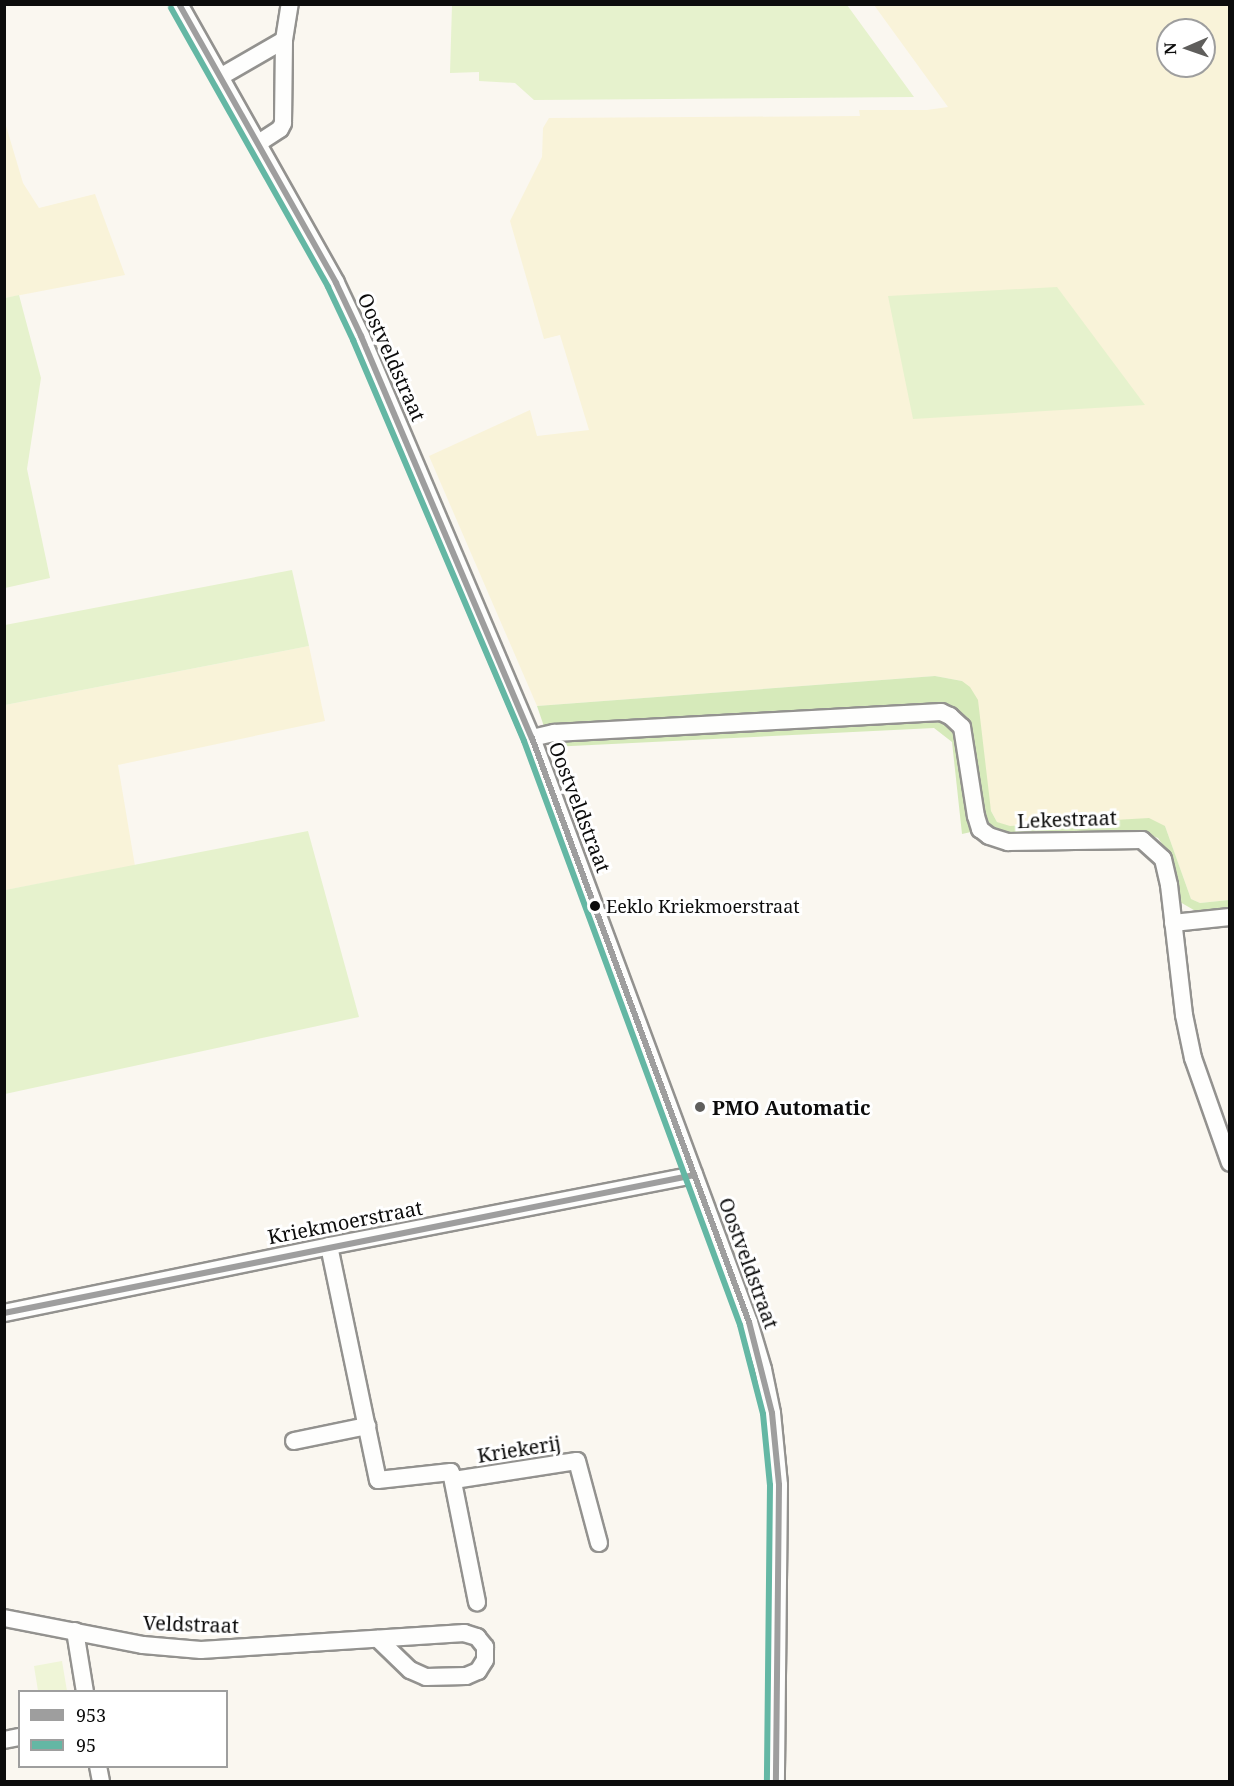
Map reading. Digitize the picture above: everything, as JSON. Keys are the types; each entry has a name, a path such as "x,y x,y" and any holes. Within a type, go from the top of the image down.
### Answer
{"street":[{"name":"Oostveldstraat","path":"179,4 336,283 362,336 532,738 749,1322 763,1369 772,1413 779,1485 776,1782"},
{"path":"257,144 280,129 283,123 284,40 290,4"},
{"path":"220,77 284,40"},
{"name":"Lekestraat","path":"532,738 554,733 941,712 950,716 962,727 980,829 998,841 1008,842 1142,840 1162,859 1169,885 1184,1015 1194,1058 1230,1163"},
{"path":"1173,923 1230,917"},
{"name":"Kriekmoerstraat","path":"4,1313 329,1246 694,1175"},
{"name":"Kriekerij","path":"329,1246 378,1480 451,1472 477,1602"},
{"path":"294,1441 367,1426"},
{"name":"Kriekerij","path":"454,1480 577,1461 599,1543"},
{"name":"Veldstraat","path":"4,1618 143,1645 201,1650 464,1633 477,1636 485,1647 485,1660 478,1671 466,1676 426,1677 410,1670 378,1640"},
{"path":"75,1631 85,1690"}],"shaded area":[{"path":"874,5 1229,5 1229,900 1200,903 1191,899 1165,826 1010,827 997,822 991,811 962,681 935,676 537,706 429,456 530,410 537,436 589,430 560,335 544,339 510,221 542,157 543,128 549,118 860,116 859,110 927,110 948,107"},
{"path":"4,119 23,183 39,208 95,194 125,275 5,298"},
{"path":"309,646 325,721 118,765 135,866 5,890 5,705"}],"green space":[{"path":"452,5 847,5 914,97 534,100 515,83 479,81 479,72 450,73"},
{"path":"1057,287 1145,405 913,419 888,296"},
{"path":"19,295 41,378 27,469 50,578 5,588 5,298"},
{"path":"292,570 309,646 5,705 5,625"},
{"path":"935,676 962,681 970,687 978,700 991,811 997,822 1010,826 1149,818 1165,826 1191,899 1200,903 1229,900 1229,910 1199,913 1180,902 1165,848 1158,838 1139,831 1038,835 1007,834 996,831 984,817 966,717 955,708 945,704 925,703 927,716 944,719 955,731 971,832 962,834 952,742 934,728 551,747 537,706"},
{"path":"308,831 359,1017 5,1094 5,890"},
{"path":"62,1661 67,1690 38,1690 34,1666"}],"transit line":[{"name":"953","path":"179,4 336,283 361,336 532,738 749,1322 772,1413 779,1485 776,1782"},
{"name":"95","path":"171,8 328,287 353,340 524,741 740,1325 763,1414 770,1485 767,1782"},
{"name":"953","path":"4,1313 694,1175"}],"place":[{"name":"Eeklo Kriekmoerstraat","path":"595,906"},
{"name":"PMO Automatic","path":"700,1107"}]}
